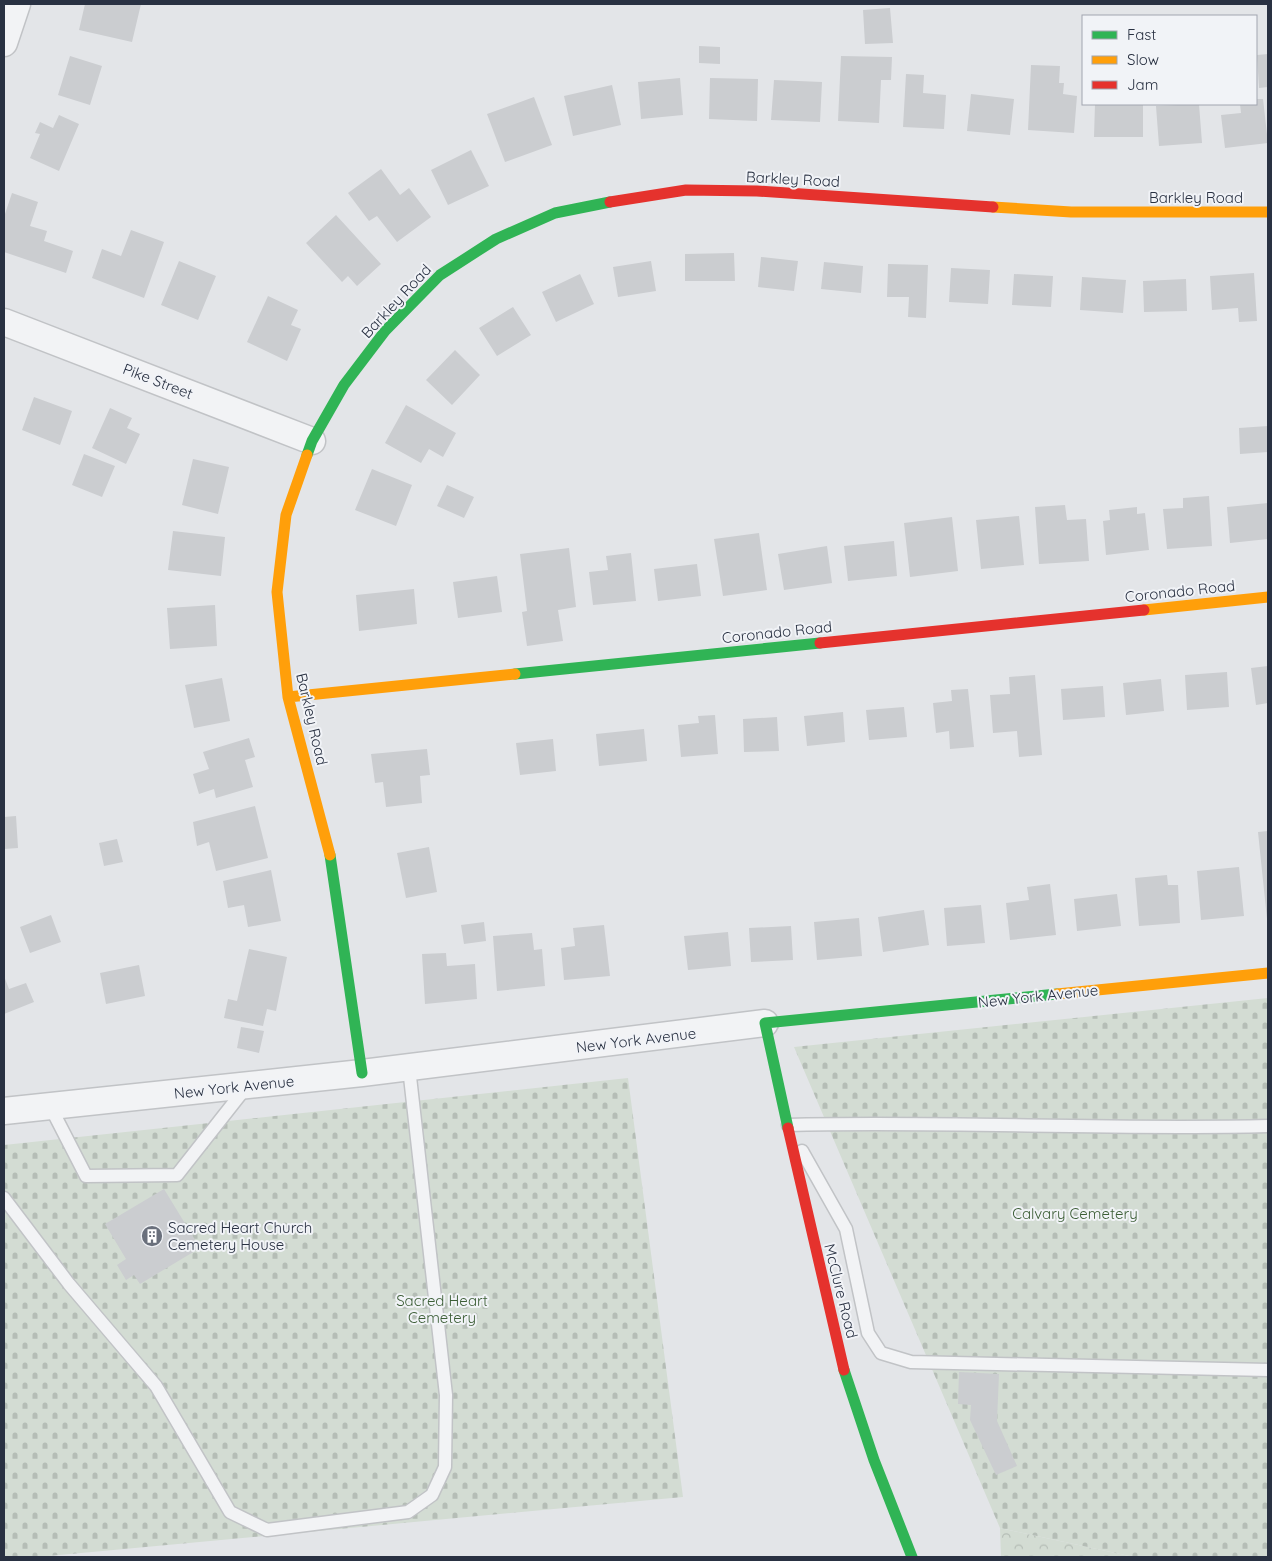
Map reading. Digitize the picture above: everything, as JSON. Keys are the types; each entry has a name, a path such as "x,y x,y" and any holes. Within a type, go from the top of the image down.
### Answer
{"street":[{"path":"4,43 17,4"},
{"name":"Barkley Road","path":"362,1073 328,841 288,697 277,592 286,515 312,441 344,385 384,331 440,275 496,239 555,213 622,198 686,190 757,191 1071,212 1268,212"},
{"name":"Pike Street","path":"4,322 312,441"},
{"name":"Coronado Road","path":"288,697 1268,598"},
{"name":"New York Avenue","path":"4,1111 409,1068 765,1024 1268,973"},
{"name":"McClure Road","path":"765,1024 843,1362 884,1489 912,1557"}],"lane":[{"path":"4,1198 69,1284 156,1386 230,1512 267,1530 408,1512 432,1495 444,1467 446,1395 409,1068"},
{"path":"50,1106 86,1176 176,1175 247,1086"},
{"path":"1268,1126 1187,1128 863,1123 788,1125 846,1229 868,1333 881,1354 911,1362 1268,1370"}],"green space":[{"name":"Calvary Cemetery","path":"1268,998 1268,1557 1134,1557 1000,1528 794,1047"},
{"name":"Sacred Heart Cemetery","path":"628,1078 683,1497 38,1557 4,1557 4,1145"},
{"path":"1000,1528 1134,1557 1001,1557"}],"building":[{"path":"85,4 141,4 132,42 79,30"},
{"path":"890,8 893,43 865,44 863,10"},
{"path":"699,46 720,47 720,64 699,63"},
{"path":"1268,54 1268,87 1259,88 1257,55"},
{"path":"70,56 102,66 90,105 58,95"},
{"path":"841,56 892,57 891,80 881,80 879,123 838,121"},
{"path":"1031,65 1060,66 1059,83 1064,83 1063,94 1077,96 1074,133 1028,130"},
{"path":"906,74 924,75 923,93 946,95 944,129 903,127"},
{"path":"680,78 683,115 641,119 638,82"},
{"path":"710,78 758,79 757,121 709,119"},
{"path":"774,80 822,82 820,122 771,120"},
{"path":"612,85 621,125 573,136 564,96"},
{"path":"971,94 1014,99 1010,135 967,131"},
{"path":"534,97 552,145 505,162 487,114"},
{"path":"1257,99 1263,99 1268,143 1225,148 1221,115 1241,113 1240,105 1257,105"},
{"path":"1095,105 1143,105 1143,137 1094,137"},
{"path":"1199,105 1202,143 1159,146 1156,106"},
{"path":"59,115 79,124 59,171 30,158 40,134 35,133 40,122 53,128"},
{"path":"471,150 489,186 448,205 431,170"},
{"path":"381,169 400,195 409,188 431,217 397,242 377,216 369,221 348,193"},
{"path":"12,193 38,202 30,226 47,231 44,241 73,251 66,273 4,252 4,217"},
{"path":"336,215 381,264 357,286 348,276 342,282 306,243"},
{"path":"131,230 164,242 144,298 92,278 102,249 121,256"},
{"path":"734,253 735,281 685,281 685,254"},
{"path":"761,257 798,261 794,291 758,287"},
{"path":"179,261 216,276 198,320 161,305"},
{"path":"651,261 656,291 618,297 613,267"},
{"path":"824,262 863,266 861,293 821,289"},
{"path":"888,264 928,265 926,318 908,317 909,297 887,297"},
{"path":"951,268 990,270 988,304 949,302"},
{"path":"1254,273 1257,321 1239,322 1238,308 1212,310 1210,276"},
{"path":"580,274 594,304 556,322 542,292"},
{"path":"1014,274 1053,276 1051,307 1012,305"},
{"path":"1082,277 1126,280 1123,313 1080,310"},
{"path":"1186,279 1187,311 1144,312 1143,281"},
{"path":"268,296 298,310 291,325 301,329 287,361 247,342"},
{"path":"513,307 531,335 497,356 479,328"},
{"path":"455,350 480,375 452,405 426,380"},
{"path":"34,397 72,411 60,445 22,430"},
{"path":"406,405 456,433 443,457 429,449 421,463 385,443"},
{"path":"110,408 132,418 127,428 140,434 126,464 92,448"},
{"path":"1268,426 1268,452 1240,454 1239,428"},
{"path":"84,454 115,466 102,497 72,485"},
{"path":"193,459 229,467 218,514 182,505"},
{"path":"372,469 412,485 396,526 355,510"},
{"path":"447,485 474,497 464,518 437,506"},
{"path":"1209,496 1212,546 1167,549 1163,509 1183,508 1183,498"},
{"path":"1268,503 1268,539 1230,543 1227,507"},
{"path":"1065,505 1067,520 1086,519 1089,561 1039,564 1035,507"},
{"path":"1137,507 1137,514 1145,513 1149,550 1106,555 1103,521 1110,520 1109,510"},
{"path":"1019,516 1024,565 981,569 976,520"},
{"path":"952,517 958,571 910,577 904,523"},
{"path":"173,531 225,537 221,576 168,570"},
{"path":"759,533 767,590 723,596 714,539"},
{"path":"894,541 897,576 848,581 844,546"},
{"path":"827,546 832,583 784,590 778,554"},
{"path":"569,548 576,607 558,610 563,641 527,646 522,612 527,611 520,554"},
{"path":"631,553 636,601 593,605 589,572 608,570 606,556"},
{"path":"697,564 701,596 658,601 654,569"},
{"path":"497,576 502,612 458,618 453,582"},
{"path":"414,589 417,624 359,631 356,595"},
{"path":"215,605 217,646 170,649 167,608"},
{"path":"1268,666 1268,703 1256,705 1251,668"},
{"path":"1227,672 1229,707 1187,710 1185,675"},
{"path":"1035,675 1042,755 1019,757 1017,731 993,733 990,695 1010,694 1009,677"},
{"path":"222,678 230,721 194,728 185,685"},
{"path":"1161,679 1164,711 1126,715 1123,683"},
{"path":"1103,686 1105,717 1063,720 1061,689"},
{"path":"968,689 974,747 950,749 949,731 936,733 933,703 952,701 951,690"},
{"path":"904,707 907,737 869,740 866,710"},
{"path":"843,712 845,742 807,746 804,716"},
{"path":"715,715 718,754 681,757 678,725 699,723 698,716"},
{"path":"777,717 779,751 744,752 743,719"},
{"path":"644,729 647,761 599,766 596,734"},
{"path":"249,738 255,757 245,760 253,787 216,798 214,789 199,794 193,774 209,769 203,752"},
{"path":"553,739 556,771 520,775 516,743"},
{"path":"427,749 430,775 420,776 422,803 386,807 383,782 375,783 371,754"},
{"path":"255,806 268,858 216,871 209,842 197,846 193,822"},
{"path":"16,816 18,848 4,849 4,817"},
{"path":"1268,831 1268,919 1267,919 1258,832"},
{"path":"117,839 123,862 104,866 99,843"},
{"path":"429,847 437,892 406,898 397,853"},
{"path":"1239,867 1244,916 1201,920 1197,871"},
{"path":"271,870 281,921 248,927 244,905 228,908 223,881"},
{"path":"1167,875 1168,885 1178,885 1180,923 1139,926 1135,878"},
{"path":"1050,884 1056,935 1010,940 1006,903 1029,900 1027,887"},
{"path":"1117,894 1121,926 1077,931 1074,899"},
{"path":"981,905 985,943 947,946 944,908"},
{"path":"924,910 929,945 883,952 878,917"},
{"path":"51,915 61,942 30,953 20,927"},
{"path":"859,918 862,956 817,960 814,922"},
{"path":"484,922 486,941 464,944 461,925"},
{"path":"604,925 610,976 564,980 561,948 575,946 573,928"},
{"path":"791,926 793,960 751,962 749,928"},
{"path":"728,932 731,966 688,970 684,936"},
{"path":"532,933 534,950 542,949 545,986 497,991 493,936"},
{"path":"249,949 287,957 276,1011 267,1009 263,1026 224,1018 228,999 237,1001"},
{"path":"446,953 447,966 475,964 477,999 425,1004 422,954"},
{"path":"139,965 145,996 106,1004 100,973"},
{"path":"4,976 9,989 26,983 34,1002 4,1014"},
{"path":"241,1027 264,1031 259,1053 237,1048"},
{"name":"Sacred Heart Church Cemetery House","path":"164,1189 200,1248 140,1284 134,1275 126,1280 117,1265 126,1259 105,1224"},
{"path":"959,1372 999,1374 997,1421 1017,1466 996,1475 970,1420 971,1405 958,1404"}],"traffic: fast":[{"path":"307,455 312,441 344,385 385,331 440,275 496,239 555,213 610,202"},
{"path":"515,674 820,643"},
{"path":"330,855 362,1073"},
{"path":"788,1128 765,1023 1057,994"},
{"path":"844,1370 874,1460 912,1557"}],"traffic: slow":[{"path":"993,207 1071,212 1268,212"},
{"path":"307,455 286,515 277,592 288,697 330,855"},
{"path":"1144,610 1268,597"},
{"path":"288,697 515,674"},
{"path":"1057,994 1268,973"}],"traffic: jam":[{"path":"610,202 686,190 757,191 993,207"},
{"path":"820,643 1144,610"},
{"path":"788,1128 844,1370"}],"place":[{"name":"Sacred Heart Church Cemetery House","path":"152,1236"}]}
